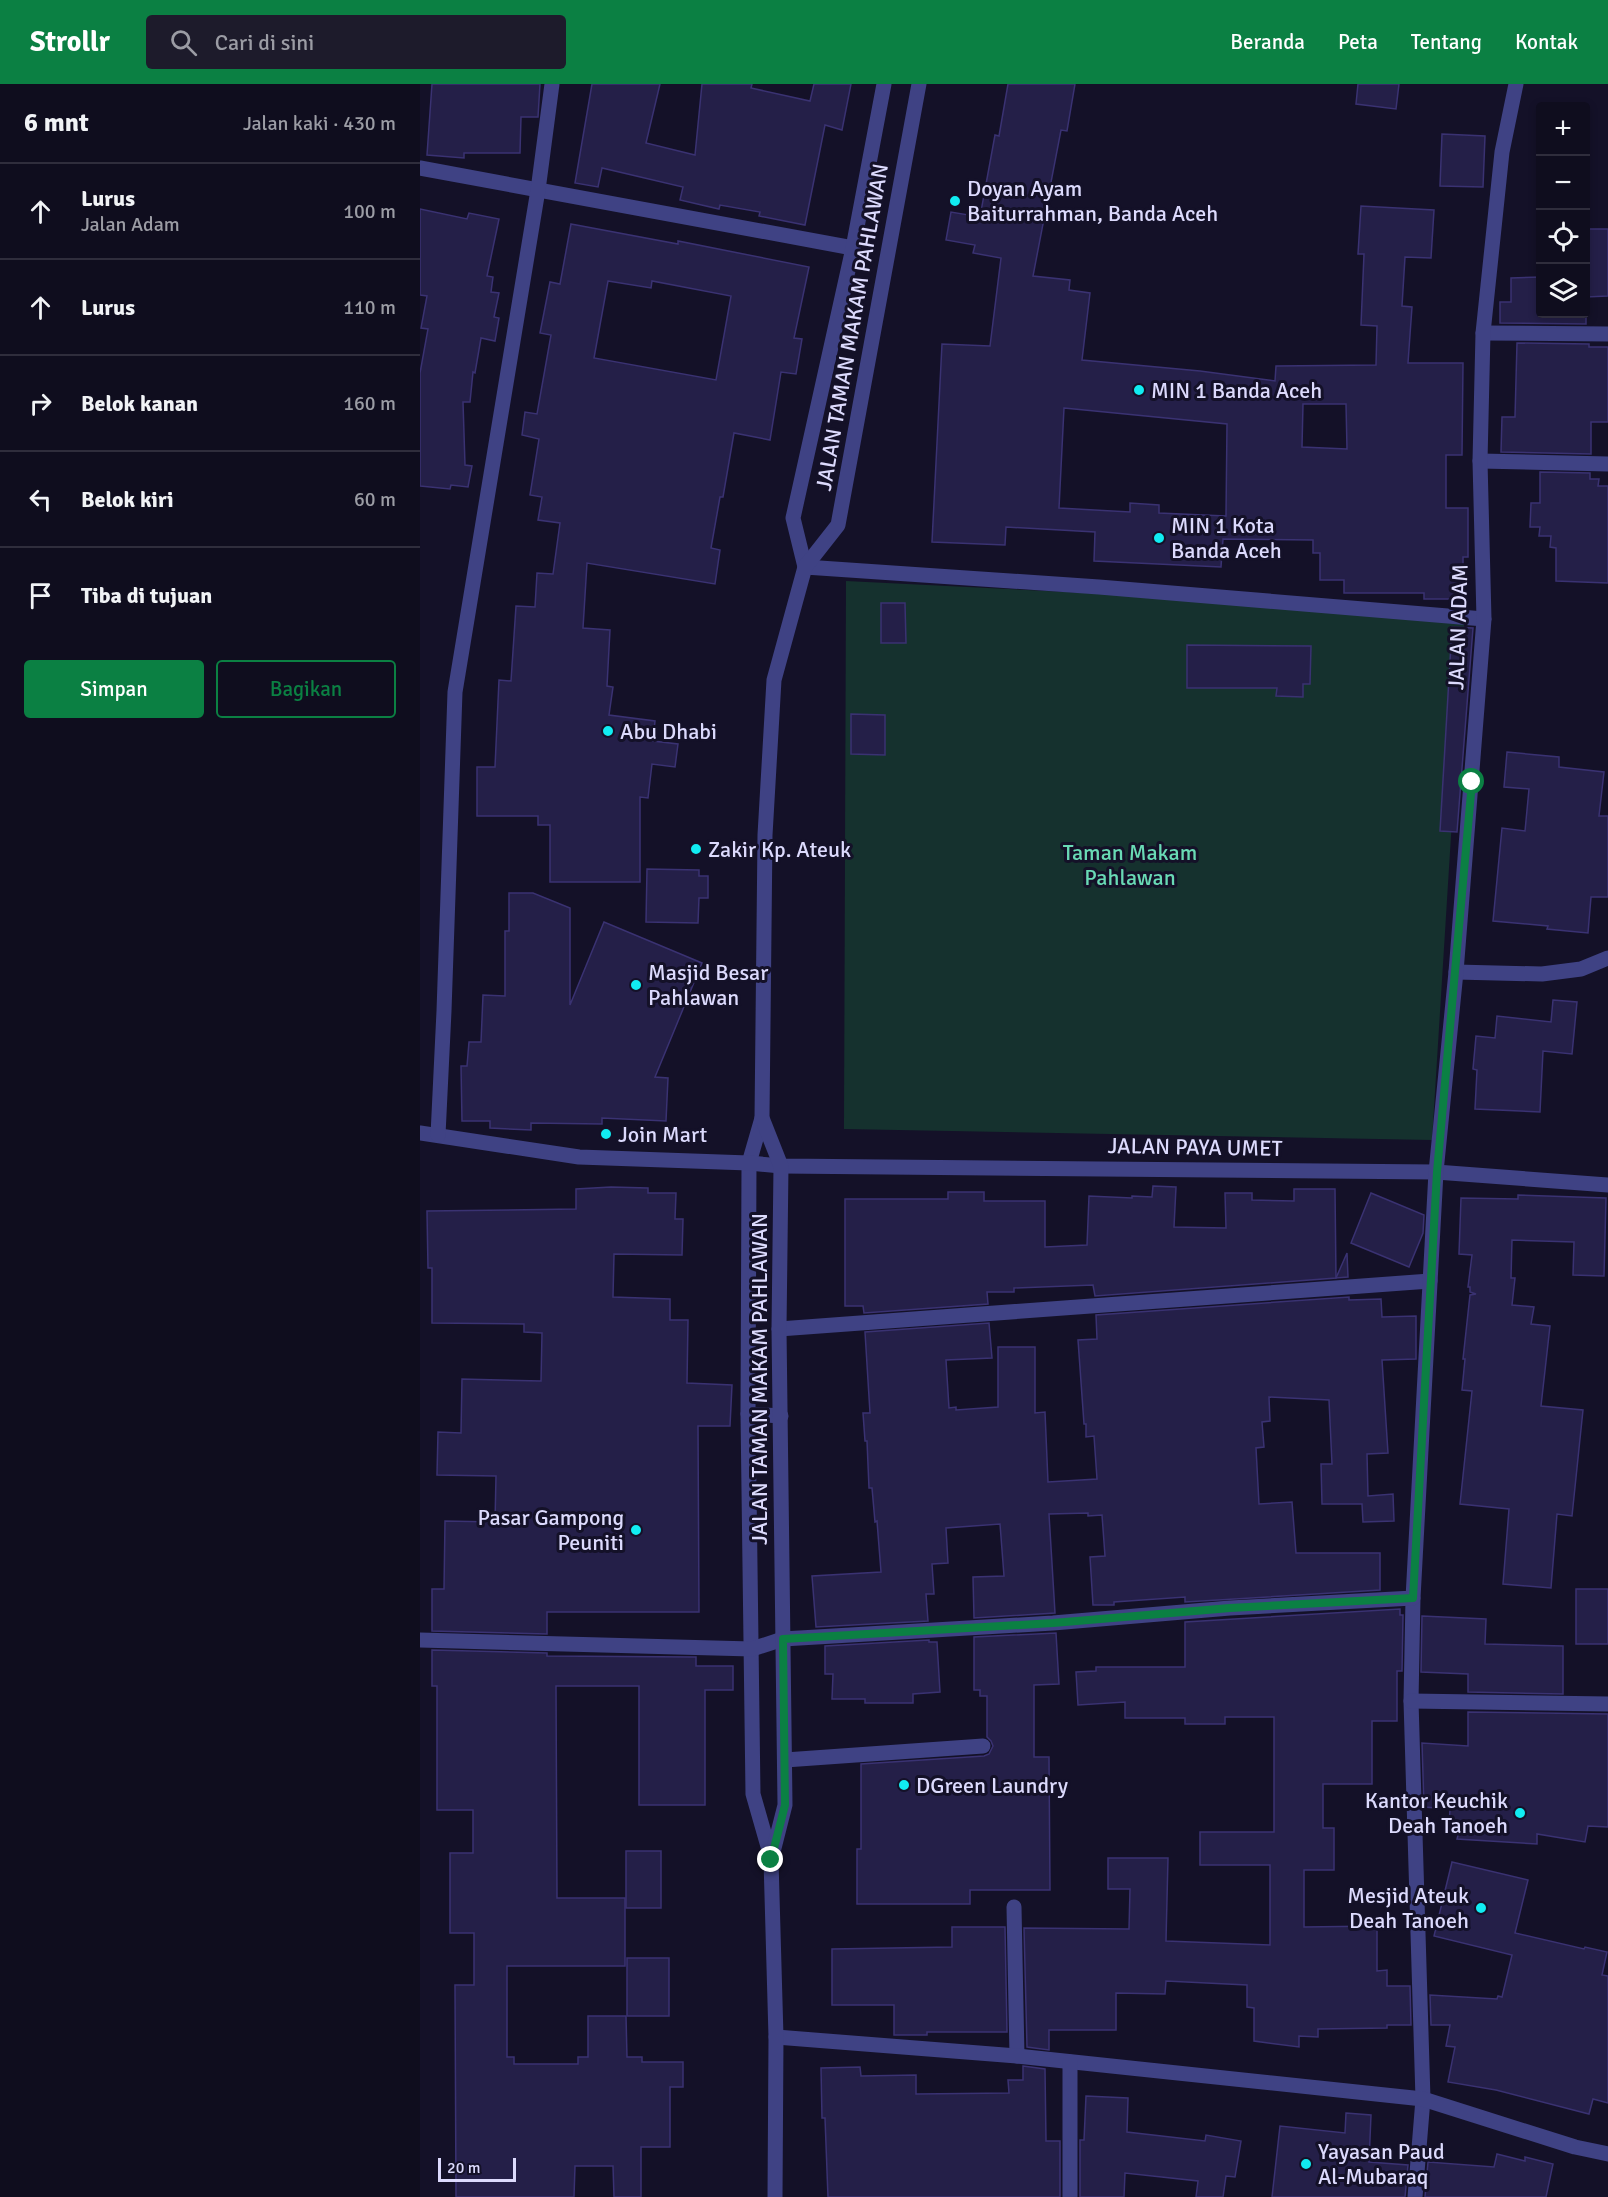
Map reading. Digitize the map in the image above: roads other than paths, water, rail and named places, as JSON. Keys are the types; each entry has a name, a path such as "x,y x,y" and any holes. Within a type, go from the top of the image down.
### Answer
{"street":[{"path":"438,1135 455,693 538,190 552,84"},
{"path":"420,168 853,248 884,84"},
{"name":"JALAN TAMAN MAKAM PAHLAWAN","path":"775,2197 776,2037 771,1860 785,1805 779,1329 781,1166 762,1118 765,836 774,680 805,567 838,525 919,84"},
{"name":"JALAN ADAM","path":"1414,2197 1423,2099 1411,1701 1413,1598 1437,1172 1456,972 1484,619 1480,461 1483,333 1502,152 1516,84"},
{"name":"JALAN TAMAN MAKAM PAHLAWAN","path":"805,567 794,519 853,248"},
{"path":"1483,333 1608,334"},
{"path":"1480,461 1608,464"},
{"path":"805,567 1100,586 1484,619"},
{"path":"1456,972 1542,974 1581,969 1608,958"},
{"path":"762,1118 749,1163 748,1414 753,1794 771,1860"},
{"name":"JALAN PAYA UMET","path":"420,1133 579,1157 781,1166 1437,1172 1608,1185"},
{"path":"779,1329 1430,1281"},
{"path":"748,1414 781,1416"},
{"path":"420,1640 752,1649 783,1639 1053,1623 1230,1608 1413,1598"},
{"path":"1411,1701 1608,1704"},
{"path":"785,1760 983,1746"},
{"path":"1014,1907 1017,2056"},
{"path":"776,2037 1017,2056 1423,2099 1575,2147 1608,2154"},
{"path":"1070,2062 1070,2197"}],"place":[{"name":"Doyan Ayam Baiturrahman, Banda Aceh","path":"955,201"},
{"name":"MIN 1 Banda Aceh","path":"1139,390"},
{"name":"MIN 1 Kota Banda Aceh","path":"1159,538"},
{"name":"Abu Dhabi","path":"608,731"},
{"name":"Zakir Kp. Ateuk","path":"696,849"},
{"name":"Masjid Besar Pahlawan","path":"636,985"},
{"name":"Join Mart","path":"606,1134"},
{"name":"Pasar Gampong Peuniti","path":"636,1530"},
{"name":"DGreen Laundry","path":"904,1785"},
{"name":"Kantor Keuchik Deah Tanoeh","path":"1520,1813"},
{"name":"Mesjid Ateuk Deah Tanoeh","path":"1481,1908"},
{"name":"Yayasan Paud Al-Mubaraq","path":"1306,2164"}],"park label":[{"name":"Taman Makam Pahlawan","path":"1130,864"}]}
